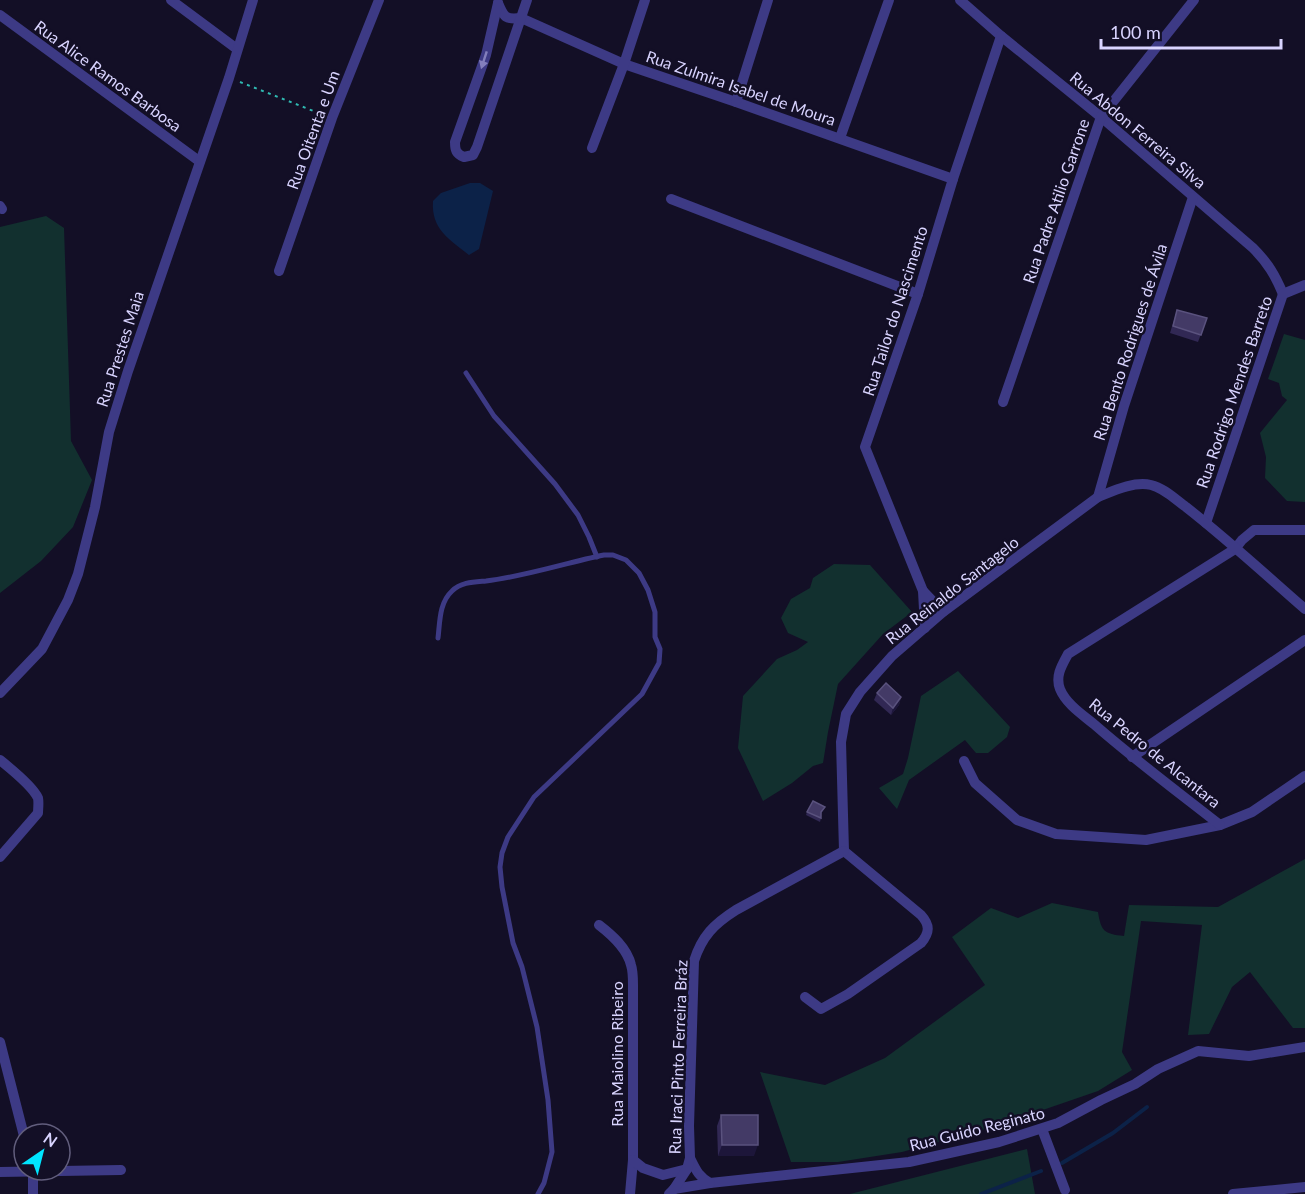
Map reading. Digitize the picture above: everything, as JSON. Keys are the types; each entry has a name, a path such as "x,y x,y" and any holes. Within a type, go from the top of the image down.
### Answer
{"street":[{"path":"171,0 237,49"},
{"name":"Rua Prestes Maia","path":"0,693 42,650 68,600 78,574 96,507 109,432 253,0"},
{"name":"Rua Oitenta e Um","path":"279,271 332,118 379,0"},
{"path":"498,2 486,55 455,142 459,155 464,157 475,152 527,0"},
{"path":"592,148 624,64 645,0"},
{"path":"736,102 768,0"},
{"path":"840,138 889,0"},
{"name":"Rua Abdon Ferreira Silva","path":"960,0 1101,117 1266,260 1283,294"},
{"name":"Rua Padre Atilio Garrone","path":"1003,402 1101,117 1194,0"},
{"name":"Rua Zulmira Isabel de Moura","path":"498,2 504,16 510,19 521,18 624,64 953,179"},
{"name":"Rua Alice Ramos Barbosa","path":"0,15 199,161"},
{"name":"Rua Tailor do Nascimento","path":"925,628 923,591 865,447 918,294 953,179 1001,36"},
{"name":"Rua Bento Rodrigues de Ávila","path":"1098,497 1124,406 1193,197"},
{"path":"671,199 918,294"},
{"name":"Rua Rodrigo Mendes Barreto","path":"1206,523 1283,294 1305,285"},
{"name":"Rua Reinaldo Santagelo","path":"843,851 841,742 846,714 860,692 892,656 943,612 1098,497 1126,487 1152,485 1168,493 1206,523"},
{"path":"1206,523 1305,609"},
{"name":"Rua Pedro de Alcantara","path":"1220,825 1132,757 1070,703 1060,689 1058,676 1068,654 1235,549 1254,530 1305,530"},
{"name":"Rua Tailor do Nascimento","path":"923,591 943,612"},
{"path":"1132,757 1305,640"},
{"path":"0,760 23,780 38,799 38,813 0,857"},
{"path":"964,761 975,783 1017,820 1056,834 1146,840 1220,825 1252,812 1305,776"},
{"path":"805,997 820,1009 830,1004 921,943 928,933 929,927 921,915 843,851"},
{"name":"Rua Iraci Pinto Ferreira Bráz","path":"671,1191 688,1163 694,961 699,946 720,920 843,851"},
{"name":"Rua Maiolino Ribeiro","path":"599,925 618,942 631,965 633,1160 630,1194"},
{"path":"0,1042 20,1122"},
{"name":"Rua Guido Reginato","path":"671,1191 710,1183 909,1162 999,1142 1058,1124 1135,1084 1158,1069 1198,1051 1249,1056 1305,1047"},
{"path":"1041,1129 1065,1190"},
{"path":"633,1160 643,1168 663,1175 688,1163 710,1183"},
{"path":"72,1170 121,1170"},
{"path":"1233,1194 1305,1187"}],"lane":[{"path":"466,373 494,416 555,484 578,515 597,557"},
{"path":"438,638 444,602 449,592 456,586 507,578 613,555 626,560 639,573 648,590 655,612 655,637 660,649 659,663 642,694 534,796 508,837 502,853 500,867 503,896 513,943 522,967 537,1027 549,1110 552,1152 544,1183 538,1194"}],"path":[{"path":"228,78 332,118"}],"green space":[{"path":"46,216 64,228 71,441 92,480 73,527 41,561 0,593 0,227"},
{"path":"1284,334 1305,340 1305,502 1287,501 1265,478 1266,457 1260,433 1287,400 1282,396 1279,383 1268,379"},
{"path":"834,564 870,565 912,612 883,634 838,684 823,763 813,766 792,783 763,801 738,748 743,696 777,659 808,642 788,633 781,618 791,599 810,588 813,578"},
{"path":"958,671 1010,727 1007,737 988,753 976,753 965,740 909,780 897,809 879,788 903,774 921,696"},
{"path":"1305,859 1305,1028 1293,1028 1250,972 1232,987 1209,1034 1188,1035 1202,925 1141,921 1122,1052 1132,1070 1098,1091 996,1126 902,1152 838,1162 791,1162 760,1072 825,1085 885,1058 985,985 952,937 991,908 1018,918 1052,903 1098,912 1102,927 1108,933 1124,936 1129,905 1218,907"},
{"path":"1027,1149 1035,1194 850,1194"}],"water":[{"path":"470,183 480,183 493,191 479,249 469,255 448,238 438,226 433,211 433,201 441,193"}],"building":[{"path":"1177,310 1207,318 1201,335 1173,326"},
{"path":"886,683 901,697 893,708 877,693"},
{"path":"813,801 825,807 821,812 821,818 807,812"},
{"path":"721,1115 758,1115 758,1145 722,1145"}],"waterway":[{"path":"1062,1163 1113,1133 1147,1107"},
{"path":"981,1194 1041,1171"}]}
